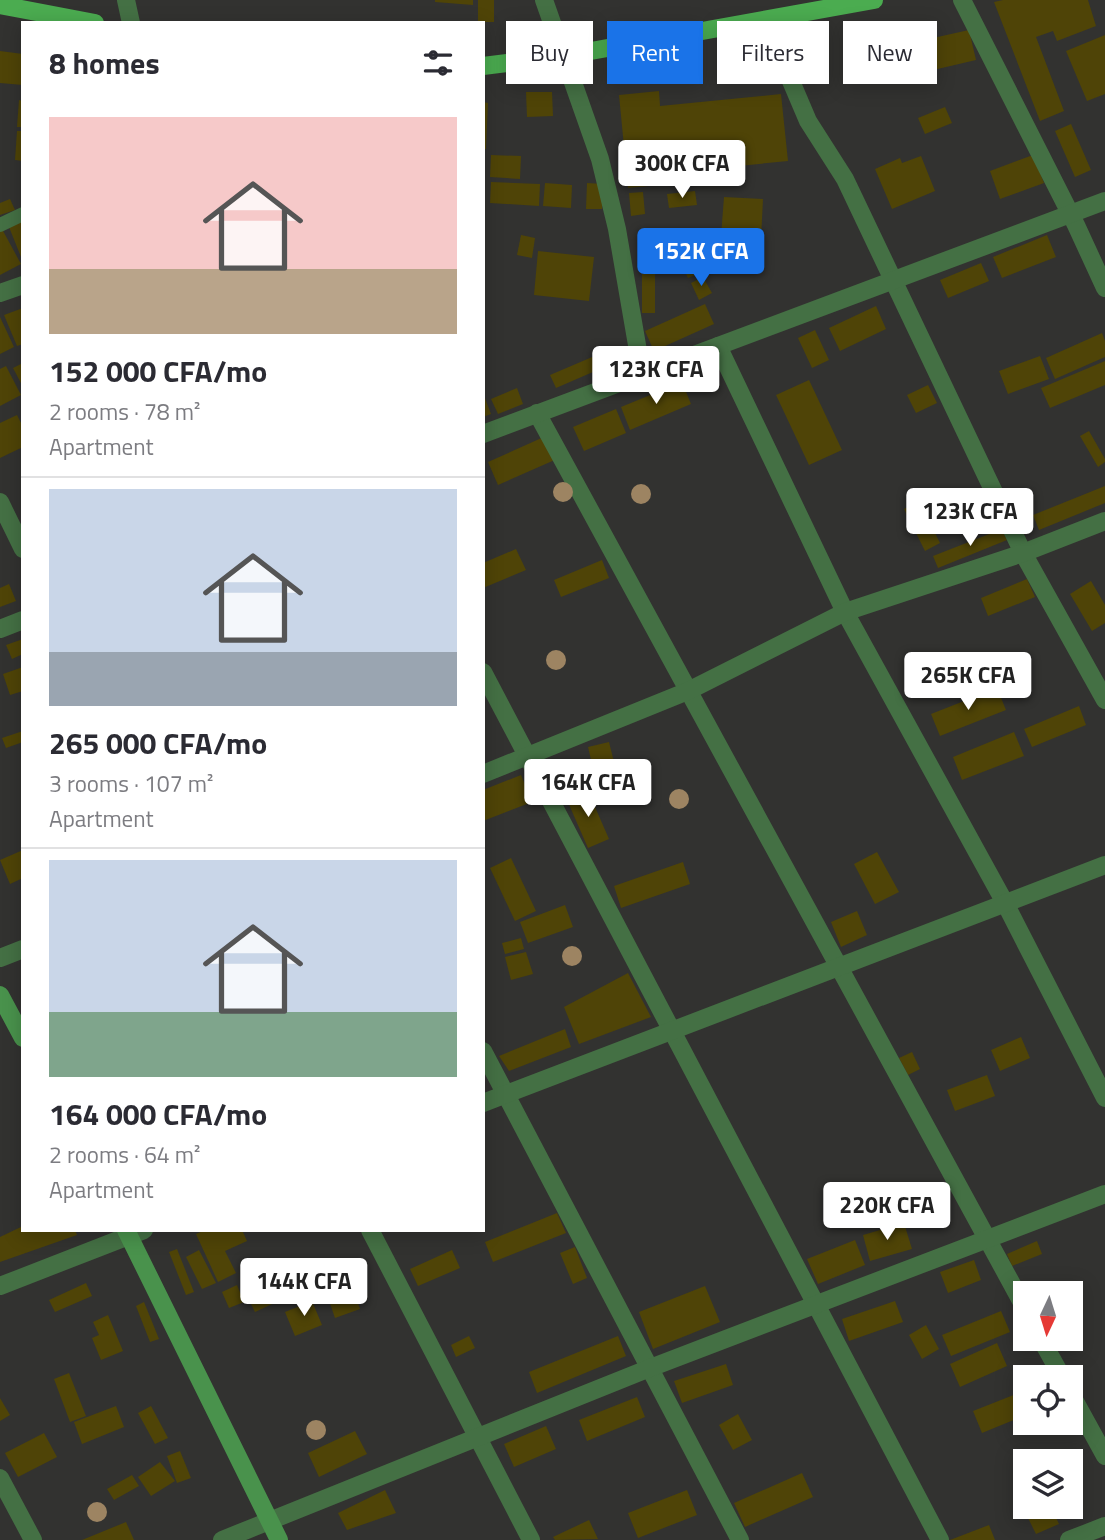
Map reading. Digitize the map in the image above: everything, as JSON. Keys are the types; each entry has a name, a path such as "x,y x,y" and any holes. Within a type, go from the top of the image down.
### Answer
{"main road":[{"path":"593,51 874,0"},
{"path":"0,5 84,21"},
{"path":"485,66 506,63"}],"street":[{"path":"126,0 131,21"},
{"path":"544,0 551,21"},
{"path":"962,0 1105,288"},
{"path":"765,20 808,121 845,179 1023,553 1105,700"},
{"path":"573,84 600,159 617,229 642,374"},
{"path":"485,433 1105,201"},
{"path":"0,293 21,286"},
{"path":"718,346 845,612 1005,903 1105,1098"},
{"path":"537,413 1013,1286"},
{"path":"0,502 21,545"},
{"path":"485,773 688,691 845,612 1023,553 1105,521"},
{"path":"0,629 21,621"},
{"path":"485,676 940,1540"},
{"path":"485,1102 1105,865"},
{"path":"0,958 21,950"},
{"path":"0,995 21,1034"},
{"path":"485,1055 740,1540"},
{"path":"222,1540 650,1368 1105,1194"},
{"path":"0,1286 133,1232 279,1540"},
{"path":"371,1232 531,1540"},
{"path":"1083,1416 1105,1457"},
{"path":"0,1478 33,1540"},
{"path":"1069,1540 1105,1526"}],"lane":[{"path":"0,225 21,215"}],"building":[{"path":"473,0 473,5 435,2"},
{"path":"478,0 494,0 494,22 478,21"},
{"path":"1088,0 1096,26 1057,41 1053,31 1036,37 1064,111 1040,121 994,2"},
{"path":"969,30 976,60 937,69 937,37"},
{"path":"1105,35 1105,94 1087,101 1066,51"},
{"path":"0,51 21,54 21,85 0,83"},
{"path":"659,91 660,106 781,94 788,161 669,173 670,184 628,188 619,95"},
{"path":"526,92 552,92 553,116 527,117"},
{"path":"19,100 21,127 17,127"},
{"path":"485,102 488,103 485,149"},
{"path":"945,107 952,123 925,134 918,118"},
{"path":"1071,124 1091,170 1075,177 1055,131"},
{"path":"17,131 21,131 21,161 15,160"},
{"path":"491,155 521,156 520,179 490,177"},
{"path":"1033,155 1044,183 1000,199 990,171"},
{"path":"921,156 935,191 892,209 875,169 900,158 902,163"},
{"path":"491,182 540,184 539,206 490,203"},
{"path":"545,183 572,185 571,208 543,206"},
{"path":"587,183 603,184 602,209 586,209"},
{"path":"695,191 697,205 669,208 667,194"},
{"path":"643,192 645,214 631,216 629,193"},
{"path":"724,197 763,199 761,239 721,236"},
{"path":"10,199 15,210 0,215 0,203"},
{"path":"21,222 21,257 9,227"},
{"path":"2,229 21,264 0,275 0,231"},
{"path":"521,235 535,238 532,258 517,255"},
{"path":"1047,235 1056,257 1002,278 993,257"},
{"path":"538,251 594,257 589,301 534,295"},
{"path":"693,255 702,272 688,278 680,261"},
{"path":"981,263 989,281 948,298 940,280"},
{"path":"642,274 655,274 655,313 642,313"},
{"path":"703,277 712,293 699,300 691,283"},
{"path":"705,304 714,324 654,351 645,331"},
{"path":"876,306 886,329 840,351 829,328"},
{"path":"21,309 21,345 17,346 4,315"},
{"path":"0,317 14,347 0,354"},
{"path":"815,330 829,360 812,368 798,338"},
{"path":"1102,333 1105,357 1055,379 1046,358"},
{"path":"611,349 616,362 556,388 550,375"},
{"path":"1040,356 1049,379 1008,394 999,371"},
{"path":"1105,361 1105,385 1050,408 1041,388"},
{"path":"21,364 21,383 13,368"},
{"path":"6,366 21,395 0,406 0,369"},
{"path":"809,380 842,450 809,465 776,395"},
{"path":"682,382 691,404 630,430 621,407"},
{"path":"928,385 937,403 916,413 907,395"},
{"path":"517,388 523,404 498,414 491,399"},
{"path":"485,398 491,414 485,416"},
{"path":"616,409 626,433 584,451 573,427"},
{"path":"17,415 21,423 21,448 0,458 0,423"},
{"path":"1089,431 1105,459 1098,467 1080,436"},
{"path":"546,436 557,459 498,485 488,462"},
{"path":"1105,486 1105,503 1039,530 1033,515"},
{"path":"919,501 940,543 925,551 904,509"},
{"path":"1002,529 1007,540 938,568 933,556"},
{"path":"516,549 526,570 485,587 485,562"},
{"path":"602,560 609,578 561,597 554,580"},
{"path":"1027,579 1035,597 988,616 981,598"},
{"path":"1091,581 1105,605 1105,623 1092,631 1070,594"},
{"path":"9,584 16,601 0,607 0,588"},
{"path":"21,640 21,655 12,659 6,645"},
{"path":"21,668 21,692 10,695 3,674"},
{"path":"997,688 1006,710 940,736 931,714"},
{"path":"1079,706 1086,725 1032,747 1024,729"},
{"path":"21,732 21,743 6,748 2,738"},
{"path":"1014,732 1024,756 962,780 953,757"},
{"path":"609,742 614,762 593,768 588,747"},
{"path":"521,775 532,802 485,820 485,789"},
{"path":"588,791 609,839 588,848 567,800"},
{"path":"21,851 21,879 10,884 0,860"},
{"path":"877,852 899,892 875,904 854,864"},
{"path":"511,858 536,911 515,921 490,868"},
{"path":"683,862 690,884 621,908 614,886"},
{"path":"565,905 573,927 528,943 520,922"},
{"path":"857,911 867,935 841,947 831,922"},
{"path":"521,938 524,949 505,954 502,943"},
{"path":"526,952 533,974 511,980 505,957"},
{"path":"628,973 651,1017 579,1044 564,1007"},
{"path":"565,1029 571,1047 509,1071 499,1056"},
{"path":"1021,1037 1030,1058 1000,1071 991,1050"},
{"path":"912,1052 920,1069 908,1075 899,1058"},
{"path":"987,1075 995,1096 955,1111 947,1090"},
{"path":"557,1213 566,1233 493,1262 485,1242"},
{"path":"904,1223 912,1249 870,1261 863,1235"},
{"path":"21,1227 21,1232 76,1232 77,1235 0,1262 0,1237"},
{"path":"243,1232 247,1241 225,1251 236,1273 218,1282 196,1234"},
{"path":"855,1240 865,1265 818,1284 807,1259"},
{"path":"1037,1241 1042,1254 1012,1266 1007,1254"},
{"path":"575,1247 587,1278 573,1284 560,1253"},
{"path":"177,1249 194,1292 186,1295 169,1252"},
{"path":"199,1250 216,1283 202,1289 186,1257"},
{"path":"452,1250 460,1268 418,1286 410,1269"},
{"path":"974,1260 981,1280 948,1293 940,1272"},
{"path":"278,1269 284,1282 249,1298 243,1286"},
{"path":"86,1283 92,1296 55,1312 49,1300"},
{"path":"351,1283 360,1309 335,1318 326,1292"},
{"path":"289,1284 294,1294 255,1312 250,1302"},
{"path":"237,1285 244,1302 229,1308 222,1292"},
{"path":"705,1286 720,1322 653,1349 639,1312"},
{"path":"312,1301 322,1325 295,1336 285,1312"},
{"path":"895,1301 903,1322 849,1341 842,1319"},
{"path":"144,1302 159,1339 150,1342 136,1306"},
{"path":"1001,1311 1010,1332 951,1356 942,1335"},
{"path":"108,1315 123,1351 101,1360 92,1338 99,1335 93,1322"},
{"path":"926,1325 939,1349 922,1359 909,1335"},
{"path":"469,1336 475,1348 456,1357 451,1345"},
{"path":"618,1336 626,1356 537,1393 529,1372"},
{"path":"997,1343 1007,1366 960,1387 950,1364"},
{"path":"726,1364 733,1385 682,1403 674,1381"},
{"path":"69,1373 86,1416 70,1422 54,1379"},
{"path":"1013,1395 1013,1420 982,1433 973,1411"},
{"path":"637,1397 645,1417 587,1441 579,1420"},
{"path":"0,1398 10,1415 0,1421"},
{"path":"116,1406 124,1427 82,1444 74,1422"},
{"path":"151,1406 168,1438 155,1444 138,1413"},
{"path":"738,1414 752,1440 733,1450 719,1425"},
{"path":"546,1426 556,1449 514,1467 504,1444"},
{"path":"355,1431 367,1454 319,1477 308,1453"},
{"path":"44,1433 57,1457 18,1477 5,1453"},
{"path":"180,1451 191,1478 177,1483 167,1456"},
{"path":"160,1462 175,1481 151,1496 138,1477"},
{"path":"802,1473 813,1497 745,1527 734,1503"},
{"path":"132,1475 139,1486 114,1500 107,1489"},
{"path":"385,1490 396,1513 347,1530 338,1513"},
{"path":"687,1490 697,1515 638,1538 628,1513"},
{"path":"1028,1519 1057,1519 1059,1524 1036,1534"},
{"path":"589,1520 598,1539 555,1540 553,1537"},
{"path":"126,1522 134,1540 82,1540"},
{"path":"989,1525 995,1540 950,1540"}]}
